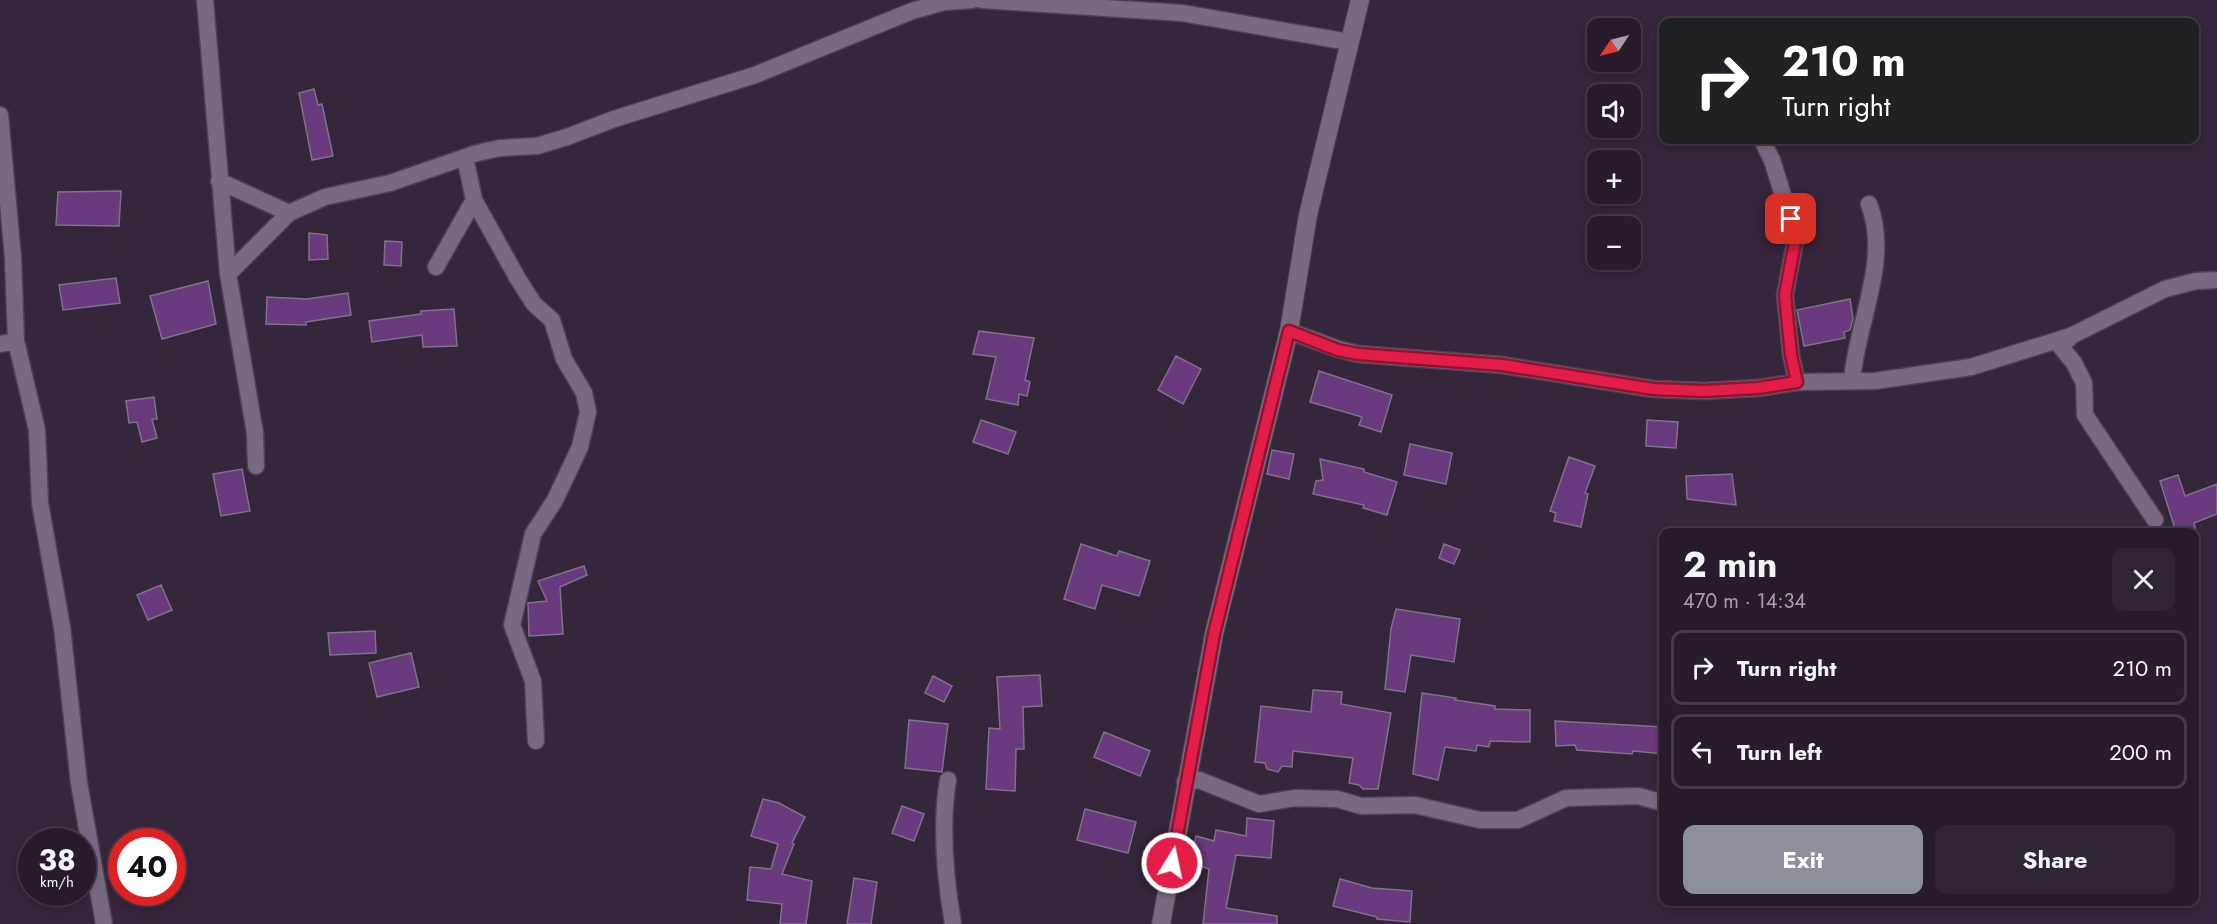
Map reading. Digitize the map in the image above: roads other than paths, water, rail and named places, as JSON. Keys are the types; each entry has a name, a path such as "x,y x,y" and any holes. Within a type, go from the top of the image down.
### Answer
{"street":[{"path":"205,0 228,274 255,433 256,466"},
{"path":"228,274 289,213 325,197 390,183 500,148 537,146 567,137 614,119 755,75 912,11 944,2 972,0"},
{"path":"982,0 1182,13 1350,42"},
{"path":"1161,924 1185,782 1232,555 1289,331 1308,215 1360,0"},
{"path":"0,115 13,258 8,343 37,430 40,503 62,627 79,783 104,924"},
{"path":"1764,144 1772,160 1796,237 1785,295 1791,355 1797,382"},
{"path":"465,158 474,200 534,304 552,320 564,358 584,393 588,412 580,447 555,500 532,534 512,625 533,681 536,741"},
{"path":"219,181 289,213"},
{"path":"436,267 474,200"},
{"path":"1852,381 1854,359 1869,296 1876,235 1876,222 1869,204"},
{"path":"1289,331 1338,350 1358,354 1502,365 1653,389 1758,388 1797,382 1875,381 1971,367 2071,336 2165,289 2217,280"},
{"path":"2071,336 2061,346 2074,363 2084,383 2085,415 2155,520"},
{"path":"948,780 945,797 946,879 952,924"},
{"path":"1185,782 1199,780 1259,804 1295,798 1336,799 1361,806 1415,805 1480,820 1518,820 1566,798 1638,796 1659,802"}]}
